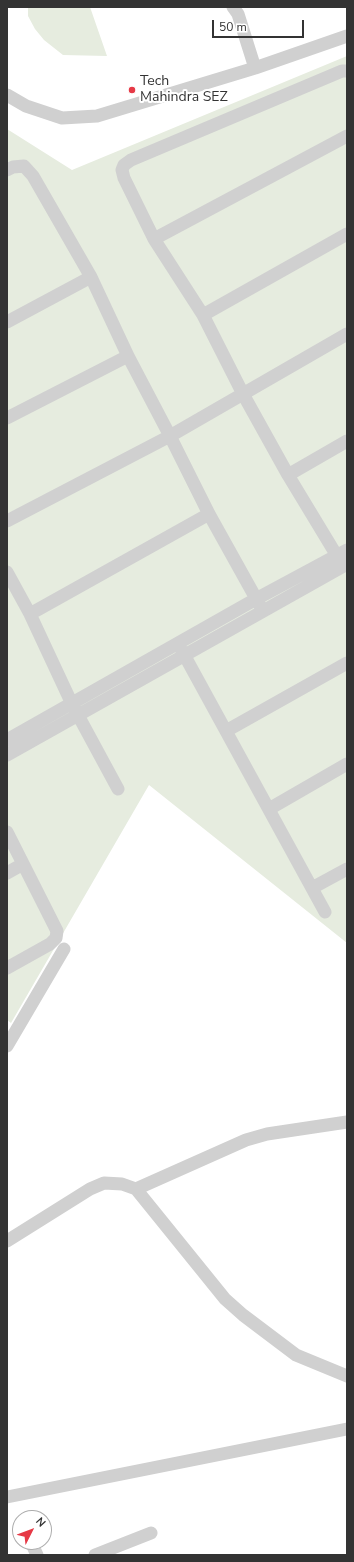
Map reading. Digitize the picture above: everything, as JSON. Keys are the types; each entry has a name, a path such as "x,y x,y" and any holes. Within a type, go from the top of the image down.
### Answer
{"street":[{"path":"233,7 238,14 255,68"},
{"path":"7,95 26,106 62,118 97,116 255,68 347,36"},
{"path":"342,560 288,475 243,394 203,315 154,239 124,178 122,170 124,165 131,160 342,71 347,71"},
{"path":"154,239 347,136"},
{"path":"7,170 13,167 24,166 33,176 91,277 128,356 170,436 208,514 263,611"},
{"path":"203,315 347,234"},
{"path":"7,322 91,277"},
{"path":"7,521 170,436 347,334"},
{"path":"7,418 128,356"},
{"path":"288,475 347,441"},
{"path":"30,614 208,514"},
{"path":"182,649 256,599 342,560"},
{"path":"7,740 75,709 182,649 263,611 342,560"},
{"path":"7,572 30,614 75,709 118,789"},
{"path":"182,649 325,912"},
{"path":"226,731 347,663"},
{"path":"7,755 75,709"},
{"path":"269,809 347,764"},
{"path":"7,832 57,931 56,938 50,944 7,968"},
{"path":"7,873 23,864"},
{"path":"312,888 347,869"},
{"path":"7,1046 64,949"},
{"path":"136,1189 246,1140 267,1134 347,1122"},
{"path":"7,1241 90,1189 104,1183 122,1184 136,1189 226,1299 243,1315 296,1355 347,1376"},
{"path":"7,1497 347,1429"},
{"path":"95,1555 151,1533"}],"shaded area":[{"path":"28,7 90,7 107,56 63,55 44,40 35,29 28,16"},
{"path":"347,56 347,943 149,785 11,1023 7,1020 7,129 72,170"}],"place":[{"name":"Tech Mahindra SEZ","path":"132,90"}]}
